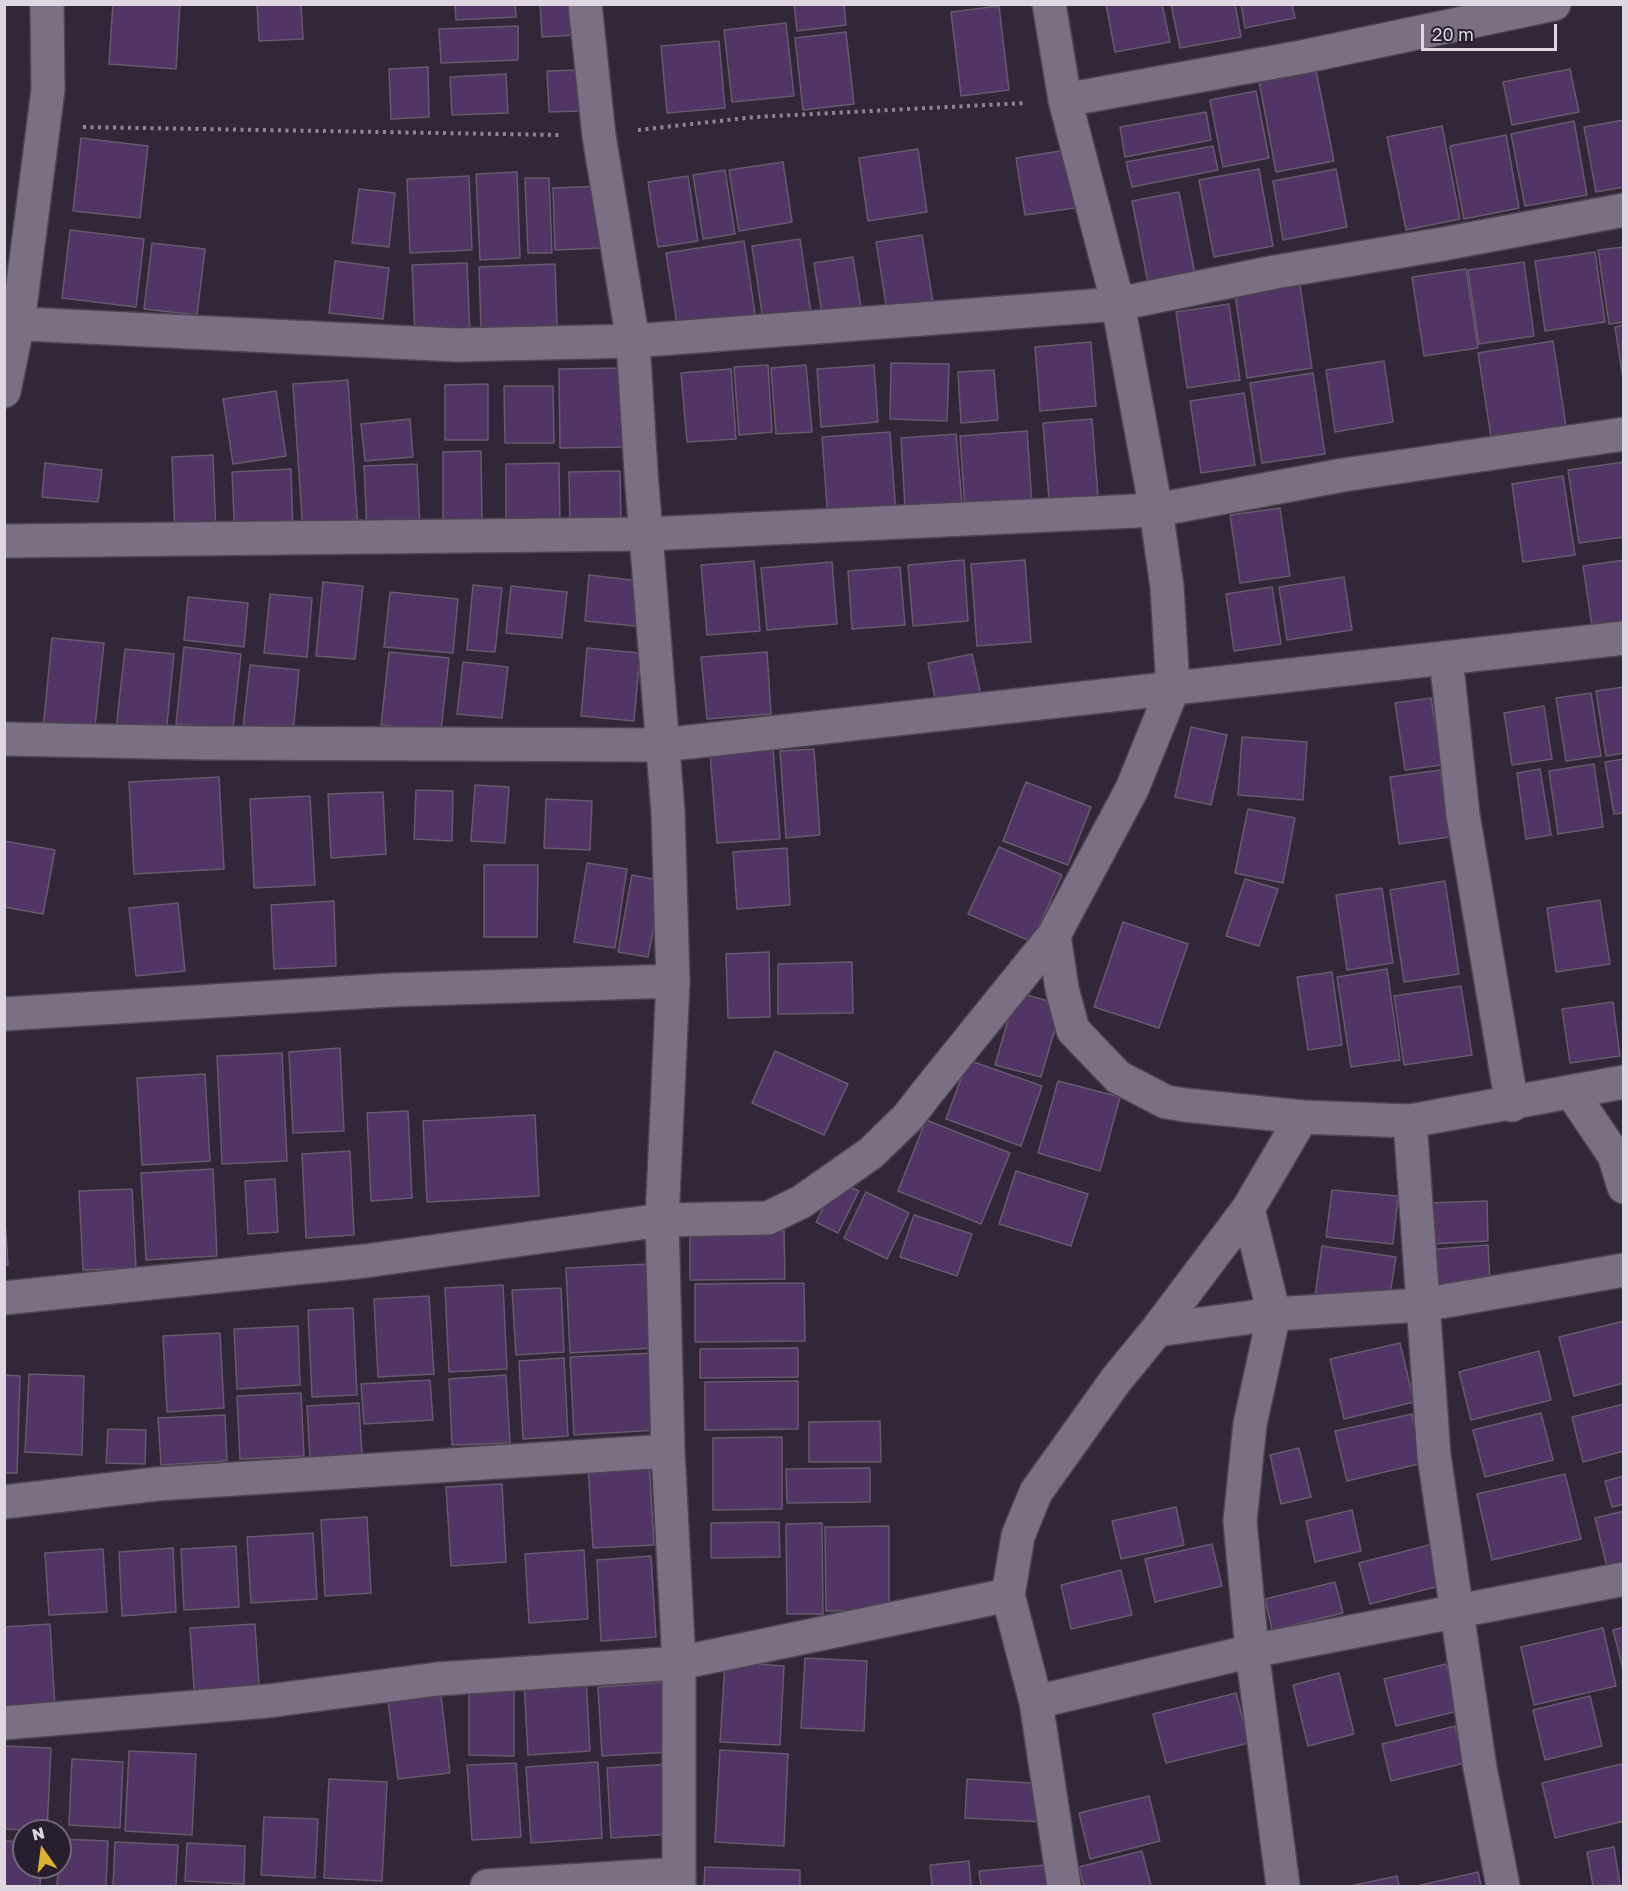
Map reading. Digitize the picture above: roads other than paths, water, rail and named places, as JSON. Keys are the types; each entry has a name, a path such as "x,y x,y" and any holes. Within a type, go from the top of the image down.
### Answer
{"street":[{"path":"4,391 11,323 44,127 48,90 47,4"},
{"path":"487,1887 679,1880 679,1663 668,1451 662,1220 674,981 668,812 633,341 599,136 585,4"},
{"path":"4,1298 365,1261 662,1220 768,1218 801,1202 871,1152 908,1117 1054,935 1132,789 1173,688 1167,587 1156,510 1118,304 1065,100 1049,4"},
{"path":"1065,100 1302,57 1554,4"},
{"path":"11,323 445,344 633,341 1118,304 1275,272 1443,244 1623,210"},
{"path":"4,541 647,534 1156,510 1344,475 1623,434"},
{"path":"4,739 206,743 662,745 1623,638"},
{"path":"1446,658 1463,815 1512,1104"},
{"path":"1054,935 1062,989 1073,1029 1118,1077 1166,1102 1302,1117 1410,1121 1572,1094 1623,1082"},
{"path":"4,1014 391,990 674,981"},
{"path":"1572,1094 1614,1155 1623,1188"},
{"path":"1064,1887 1036,1702 1008,1596 1018,1536 1036,1492 1116,1380 1157,1330 1248,1209 1302,1117"},
{"path":"1410,1121 1434,1456 1480,1768 1503,1887"},
{"path":"1248,1209 1274,1314 1250,1424 1240,1521 1252,1651 1283,1887"},
{"path":"1157,1330 1274,1314 1422,1305 1623,1270"},
{"path":"4,1502 157,1484 668,1451"},
{"path":"1036,1702 1252,1651 1623,1579"},
{"path":"4,1723 268,1701 437,1678 679,1663 1008,1596"}]}
